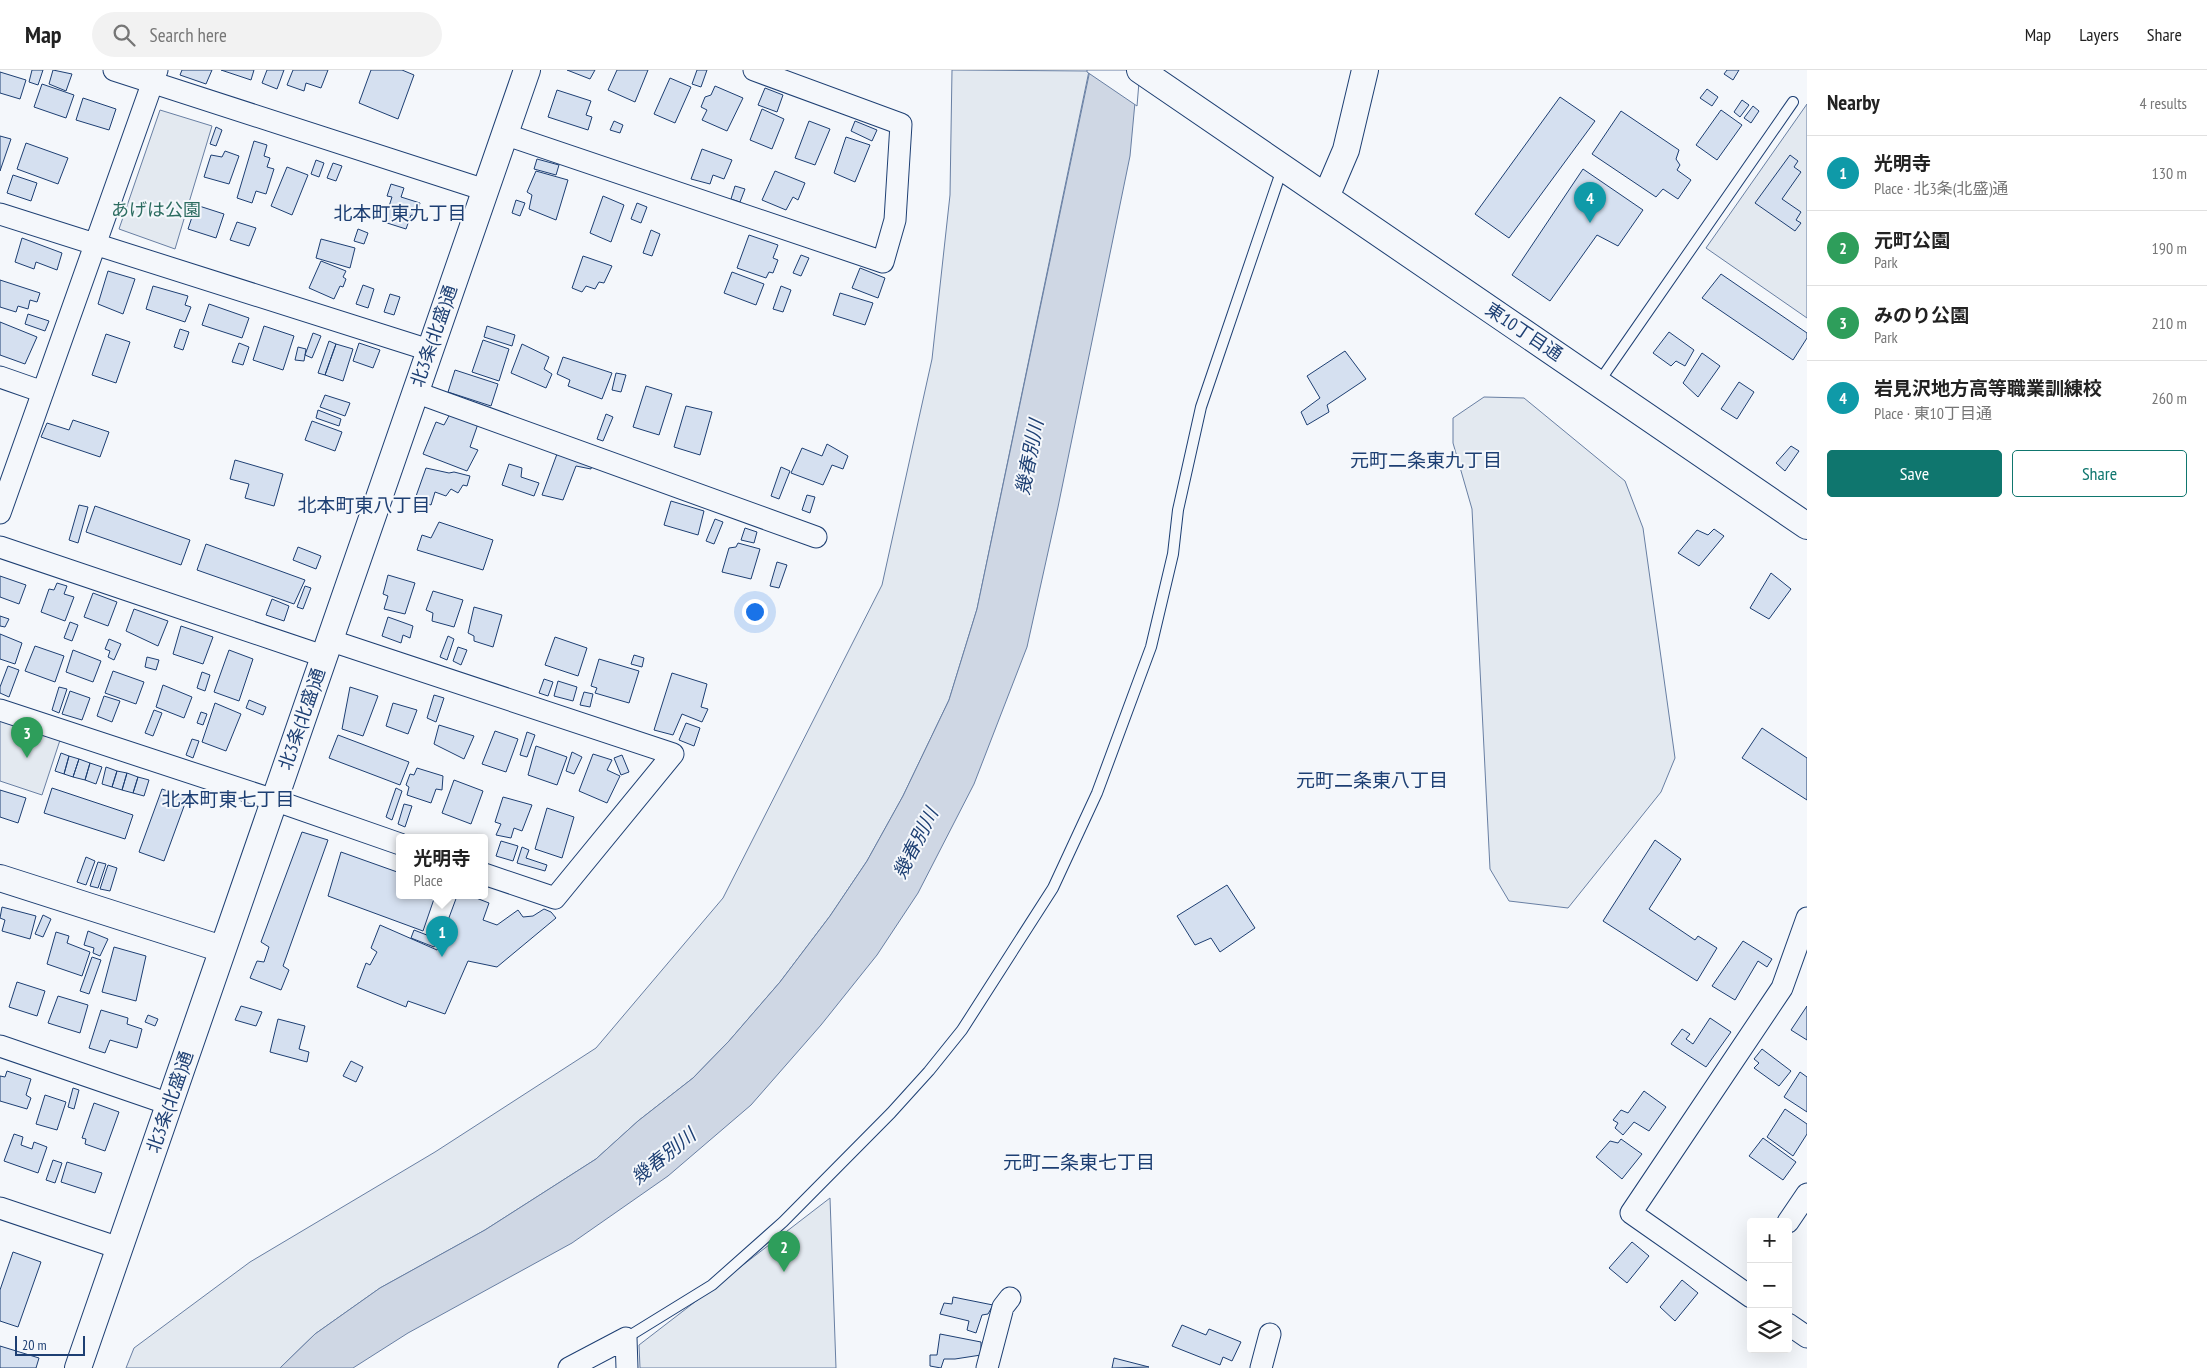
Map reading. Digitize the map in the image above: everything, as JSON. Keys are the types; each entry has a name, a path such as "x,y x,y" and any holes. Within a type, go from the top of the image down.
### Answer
{"street":[{"path":"114,70 155,76 485,190"},
{"name":"北3条(北盛)通","path":"78,1368 527,70"},
{"path":"504,134 883,262 895,220 901,124 754,70"},
{"name":"東10丁目通","path":"1140,70 1807,526"},
{"path":"1326,197 1346,150 1365,70"},
{"path":"0,514 155,76"},
{"path":"0,214 429,350"},
{"path":"0,377 43,392"},
{"path":"415,392 816,537"},
{"path":"0,548 673,754 555,898 488,875"},
{"path":"0,710 274,800 396,843"},
{"path":"0,878 222,949"},
{"path":"1747,1287 1631,1212 1782,988 1807,918"},
{"path":"0,1046 169,1104"},
{"path":"1791,1218 1807,1194"},
{"path":"0,1208 119,1248"},
{"path":"988,1368 1004,1307 1010,1298"},
{"path":"1792,1327 1807,1337"},
{"path":"1261,1368 1270,1334"},
{"path":"569,1368 626,1338 627,1368"}],"lane":[{"path":"1598,383 1793,102"},
{"path":"626,1338 712,1285 783,1222 891,1113 929,1071 962,1030 1052,888 1097,793 1151,647 1173,554 1178,510 1201,407 1282,168"}],"green space":[{"path":"952,70 1089,71 977,609 949,700 903,796 867,861 830,916 780,982 729,1041 693,1078 638,1121 596,1159 485,1230 380,1288 315,1334 280,1368 126,1368 134,1348 250,1262 435,1152 596,1048 723,898 882,585 932,359 950,195"},
{"path":"1807,104 1807,318 1706,248"},
{"name":"あげは公園","path":"160,110 212,126 175,249 119,229"},
{"path":"1484,397 1524,398 1625,481 1643,528 1675,758 1661,792 1568,908 1509,901 1490,869 1472,509 1453,443 1453,418"},
{"path":"0,713 62,734 42,795 0,781"},
{"path":"830,1198 836,1368 640,1368 639,1345"}],"water":[{"name":"幾春別川","path":"1090,70 1138,70 1130,156 1058,507 1027,647 974,784 918,893 877,955 821,1025 751,1105 668,1176 572,1243 408,1333 353,1368 280,1368 315,1334 380,1288 485,1230 596,1159 638,1121 693,1078 729,1041 780,982 830,916 867,861 903,796 949,700 977,609"}],"pier":[{"path":"1087,70 1140,70 1137,106 1087,72"}],"building":[{"path":"32,70 43,70 38,85 29,82"},
{"path":"53,70 72,74 66,91 49,84"},
{"path":"182,70 212,70 206,84 180,75"},
{"path":"221,70 254,70 251,80"},
{"path":"267,70 284,70 277,89 262,83"},
{"path":"293,70 328,70 321,88 306,83 304,91 287,85"},
{"path":"371,70 402,70 414,75 398,119 359,103"},
{"path":"567,70 595,70 590,79"},
{"path":"617,70 648,70 635,102 608,90"},
{"path":"697,70 707,70 701,87 692,84"},
{"path":"1727,70 1739,70 1733,80 1724,74"},
{"path":"0,72 26,80 20,99 0,93"},
{"path":"670,78 691,87 675,123 654,114"},
{"path":"42,84 74,95 66,118 34,107"},
{"path":"715,86 743,98 727,131 702,120 707,110 701,107 705,97 711,95"},
{"path":"765,88 783,95 777,112 758,105"},
{"path":"1707,89 1718,97 1712,106 1700,98"},
{"path":"557,90 591,101 586,115 592,117 588,130 548,117"},
{"path":"1560,97 1595,121 1509,238 1475,214"},
{"path":"83,98 116,109 109,130 76,120"},
{"path":"1742,100 1749,105 1740,117 1734,112"},
{"path":"1753,106 1759,111 1751,123 1744,118"},
{"path":"762,109 784,119 772,149 750,140"},
{"path":"1721,110 1742,125 1717,160 1696,145"},
{"path":"1621,111 1679,150 1676,159 1680,165 1677,170 1691,180 1678,199 1663,189 1656,197 1592,154"},
{"path":"614,121 623,125 620,133 610,130"},
{"path":"809,121 830,129 815,165 795,158"},
{"path":"855,121 877,130 872,141 851,131"},
{"path":"216,127 222,130 216,146 210,144"},
{"path":"0,136 11,139 0,171"},
{"path":"846,137 870,145 855,182 834,173"},
{"path":"254,141 267,145 264,156 270,158 267,167 274,169 266,194 256,191 252,203 237,198"},
{"path":"26,143 68,158 58,184 17,169"},
{"path":"702,149 732,160 724,179 713,175 710,184 691,179"},
{"path":"225,151 239,156 229,184 204,177 211,155 222,157"},
{"path":"1790,155 1798,161 1794,167 1801,172 1782,199 1801,212 1796,220 1801,223 1795,231 1755,203"},
{"path":"537,159 559,165 556,175 534,169"},
{"path":"316,160 324,163 319,177 311,174"},
{"path":"333,163 342,166 336,181 327,178"},
{"path":"287,167 308,175 292,215 271,206"},
{"path":"1583,169 1643,210 1618,246 1597,235 1550,301 1512,275"},
{"path":"536,171 568,180 556,220 529,209 532,195 527,192"},
{"path":"775,171 805,183 798,200 793,197 786,210 762,200"},
{"path":"13,175 37,183 31,201 7,193"},
{"path":"391,184 404,188 401,197 420,203 416,216 411,215 406,229 384,222 392,197 387,196"},
{"path":"735,186 745,189 740,202 731,199"},
{"path":"603,196 624,205 611,242 590,233"},
{"path":"516,200 525,203 520,216 512,213"},
{"path":"637,203 647,207 641,223 631,219"},
{"path":"196,205 224,214 216,238 188,229"},
{"path":"237,222 256,228 249,246 230,240"},
{"path":"358,229 368,233 364,244 354,241"},
{"path":"651,230 660,234 652,256 643,253"},
{"path":"749,235 778,245 773,258 778,260 773,273 769,272 766,278 737,268"},
{"path":"22,238 62,253 57,270 36,262 34,269 15,262"},
{"path":"321,239 355,248 350,268 316,258"},
{"path":"801,255 809,258 801,276 793,273"},
{"path":"583,256 612,266 604,283 599,282 595,289 586,286 582,292 572,288"},
{"path":"321,261 346,271 343,277 346,279 343,287 340,286 334,299 309,288"},
{"path":"860,268 885,278 878,298 852,288"},
{"path":"108,271 135,279 123,314 98,304"},
{"path":"732,272 764,284 756,305 724,293"},
{"path":"1721,274 1807,333 1807,338 1793,360 1702,298"},
{"path":"0,280 40,293 37,302 30,300 28,309 18,306 16,312 0,307"},
{"path":"363,285 374,289 368,308 356,304"},
{"path":"153,286 188,296 185,305 191,307 185,322 146,309"},
{"path":"781,286 791,290 783,312 773,309"},
{"path":"840,293 873,303 865,325 833,315"},
{"path":"390,294 400,297 394,315 384,312"},
{"path":"209,304 249,318 242,338 202,325"},
{"path":"28,314 49,321 45,331 25,324"},
{"path":"0,322 37,337 25,364 0,355"},
{"path":"264,326 294,336 283,370 253,360"},
{"path":"487,326 515,335 512,346 484,337"},
{"path":"180,329 189,332 183,350 174,347"},
{"path":"1669,332 1694,350 1685,366 1676,361 1671,366 1653,353"},
{"path":"313,333 321,336 312,358 305,355"},
{"path":"106,334 130,342 116,383 92,375"},
{"path":"483,340 509,349 499,381 472,372"},
{"path":"329,341 336,344 325,375 318,373"},
{"path":"239,343 249,347 243,365 232,362"},
{"path":"359,343 380,350 373,368 353,361"},
{"path":"336,344 353,349 343,381 325,375"},
{"path":"522,344 549,357 544,369 552,374 546,388 511,373"},
{"path":"298,347 306,349 304,361 295,360"},
{"path":"1345,351 1366,379 1327,405 1329,412 1307,425 1301,412 1320,398 1307,376"},
{"path":"1702,353 1720,366 1698,397 1683,383"},
{"path":"563,357 612,373 602,399 568,386 570,380 557,374"},
{"path":"455,370 498,384 491,406 448,392"},
{"path":"616,373 626,375 621,392 612,390"},
{"path":"1739,382 1754,392 1737,419 1721,409"},
{"path":"646,386 672,394 659,435 633,427"},
{"path":"325,395 350,403 345,416 320,407"},
{"path":"686,406 712,412 700,455 674,447"},
{"path":"318,410 341,419 339,426 316,418"},
{"path":"451,412 479,421 470,447 478,450 467,471 423,454 436,422 444,425"},
{"path":"606,414 613,417 603,441 597,439"},
{"path":"73,420 109,432 100,457 41,437 47,423 69,430"},
{"path":"312,421 342,432 335,451 305,440"},
{"path":"827,444 848,456 843,469 832,465 823,485 791,473 802,448 822,456"},
{"path":"1791,446 1799,451 1785,471 1776,463"},
{"path":"557,454 592,464 591,469 576,466 563,500 542,495"},
{"path":"235,460 283,474 274,506 245,498 249,484 230,479"},
{"path":"509,464 522,468 521,477 539,483 534,496 502,485"},
{"path":"781,467 790,471 779,499 771,496"},
{"path":"426,468 470,476 467,486 463,485 458,493 451,489 446,496 435,492 431,505 415,499"},
{"path":"807,495 815,497 810,513 802,510"},
{"path":"671,501 704,511 698,535 664,525"},
{"path":"79,505 88,507 78,543 69,540"},
{"path":"95,506 190,540 181,565 86,532"},
{"path":"715,519 723,522 714,544 706,541"},
{"path":"439,522 493,540 483,570 417,550 422,535 431,538"},
{"path":"745,528 757,532 754,543 741,540"},
{"path":"1714,529 1724,536 1699,566 1678,553 1697,530 1708,535"},
{"path":"738,543 760,549 751,579 722,572 729,548 736,547"},
{"path":"206,544 305,580 294,604 197,570"},
{"path":"298,547 321,556 316,569 293,560"},
{"path":"777,562 787,565 779,588 770,586"},
{"path":"1771,573 1791,589 1769,619 1750,608"},
{"path":"388,575 415,583 405,614 384,609 388,596 383,594"},
{"path":"0,576 26,585 19,604 0,597"},
{"path":"57,583 67,586 64,594 74,597 65,621 41,612 49,589 54,590"},
{"path":"305,586 311,588 303,609 297,607"},
{"path":"433,591 463,600 454,627 432,621 433,613 426,610"},
{"path":"93,593 117,602 108,626 84,617"},
{"path":"272,599 289,606 284,621 266,615"},
{"path":"474,607 502,615 493,647 474,641 474,636 468,633"},
{"path":"134,609 168,621 158,646 126,631"},
{"path":"0,616 9,619 5,627 0,626"},
{"path":"388,617 413,626 410,638 403,635 401,643 382,636"},
{"path":"70,622 78,625 72,641 64,638"},
{"path":"181,626 213,637 203,664 173,654"},
{"path":"0,634 22,643 15,664 0,659"},
{"path":"448,636 454,639 447,660 440,657"},
{"path":"555,637 587,648 578,676 545,665"},
{"path":"109,639 121,644 114,660 108,657 110,651 105,649"},
{"path":"35,646 64,656 55,682 25,671"},
{"path":"458,647 467,650 461,665 453,661"},
{"path":"73,650 101,661 93,682 66,672"},
{"path":"229,650 253,659 239,701 214,692"},
{"path":"634,655 644,658 642,667 631,664"},
{"path":"147,657 159,660 156,670 145,667"},
{"path":"599,659 639,671 629,703 595,693 597,688 591,686"},
{"path":"8,666 19,670 9,697 0,693 0,687"},
{"path":"113,671 144,682 136,704 105,693"},
{"path":"202,672 210,675 205,691 197,688"},
{"path":"672,673 707,684 701,707 708,709 702,722 682,714 673,735 654,730"},
{"path":"544,679 553,682 548,696 539,693"},
{"path":"558,681 577,687 573,701 554,696"},
{"path":"163,685 192,697 184,718 156,707"},
{"path":"59,687 67,689 59,713 52,710"},
{"path":"350,687 378,696 363,736 342,729"},
{"path":"70,691 90,698 82,720 62,714"},
{"path":"584,692 593,694 590,707 580,705"},
{"path":"434,695 444,698 436,722 427,718"},
{"path":"104,696 120,701 112,722 97,716"},
{"path":"249,700 266,707 263,715 246,708"},
{"path":"215,703 241,714 226,751 202,742"},
{"path":"393,703 417,710 408,734 386,726"},
{"path":"154,710 162,713 153,736 145,733"},
{"path":"201,712 207,714 203,725 197,723"},
{"path":"686,723 700,728 694,746 679,740"},
{"path":"439,725 474,736 464,759 434,744"},
{"path":"1762,728 1807,758 1807,800 1742,758"},
{"path":"495,731 518,739 506,772 482,764"},
{"path":"527,732 535,735 527,757 520,755"},
{"path":"338,735 409,762 400,785 329,758"},
{"path":"192,739 199,741 193,758 186,755"},
{"path":"536,746 567,757 557,785 528,775"},
{"path":"572,752 582,757 574,774 566,771"},
{"path":"61,753 69,756 64,774 55,771"},
{"path":"593,754 612,760 607,770 620,776 607,803 579,791"},
{"path":"622,755 629,772 621,775 614,758"},
{"path":"69,756 79,759 73,777 64,774"},
{"path":"79,759 90,763 85,780 73,777"},
{"path":"90,763 102,767 96,784 85,780"},
{"path":"106,767 117,771 112,787 102,784"},
{"path":"417,768 443,776 442,790 436,789 431,803 407,795 409,787 406,785 410,774 414,775"},
{"path":"117,771 127,773 122,790 112,787"},
{"path":"127,773 138,777 133,793 122,790"},
{"path":"138,777 149,780 144,796 133,793"},
{"path":"454,780 483,791 471,824 442,813"},
{"path":"52,788 133,815 125,839 44,813"},
{"path":"396,788 402,791 392,820 386,817"},
{"path":"162,789 187,798 164,861 139,852"},
{"path":"0,790 26,798 18,823 0,817"},
{"path":"503,797 532,805 522,831 514,828 511,838 496,835 501,824 495,822"},
{"path":"404,804 412,806 405,827 398,824"},
{"path":"547,808 574,817 562,858 535,849"},
{"path":"302,832 328,840 283,966 289,970 281,990 250,978 257,961 264,962 269,947 261,942"},
{"path":"1655,840 1681,859 1649,909 1695,940 1698,936 1717,948 1697,981 1603,921"},
{"path":"501,841 518,846 513,861 496,856"},
{"path":"522,847 529,850 526,858 547,865 545,871 517,863"},
{"path":"341,852 396,872 396,899 434,899 423,931 328,896"},
{"path":"86,857 95,861 86,885 77,882"},
{"path":"98,862 106,864 98,888 90,886"},
{"path":"108,865 117,868 110,891 100,889"},
{"path":"1227,885 1255,928 1220,952 1211,938 1195,945 1177,916"},
{"path":"456,899 479,899 489,903 483,920 497,925 518,910 523,917 533,916 544,909 551,912 556,918 497,967 468,961 445,1014 408,1001 406,1007 357,987 366,963 370,965 377,952 371,948 380,925 437,950"},
{"path":"2,907 36,916 30,939 2,931 5,920 0,918"},
{"path":"43,915 51,919 43,937 35,934"},
{"path":"414,930 437,939 434,947 411,938"},
{"path":"88,931 108,939 100,956 93,953 94,948 84,945"},
{"path":"56,932 69,936 67,943 90,952 82,976 47,964"},
{"path":"1743,941 1772,959 1767,967 1758,961 1735,1000 1712,986"},
{"path":"114,947 146,956 136,1001 102,992"},
{"path":"92,957 101,960 89,994 80,991"},
{"path":"17,982 45,991 37,1016 9,1007"},
{"path":"58,996 88,1005 80,1033 48,1023"},
{"path":"241,1006 262,1012 256,1026 235,1020"},
{"path":"1807,1006 1807,1040 1791,1030"},
{"path":"101,1010 128,1018 127,1024 142,1029 137,1048 110,1040 105,1053 89,1048"},
{"path":"148,1015 158,1019 155,1026 145,1022"},
{"path":"1710,1018 1731,1032 1706,1067 1671,1044 1682,1029 1690,1034 1686,1039 1693,1044"},
{"path":"278,1019 305,1026 299,1049 309,1052 307,1062 270,1052"},
{"path":"1762,1049 1791,1071 1779,1086 1754,1068 1759,1063 1754,1059"},
{"path":"351,1061 363,1067 356,1082 343,1076"},
{"path":"7,1071 31,1079 26,1095 31,1098 27,1109 0,1101 0,1076 5,1077"},
{"path":"1800,1072 1807,1077 1807,1112 1784,1097"},
{"path":"73,1088 79,1090 74,1109 68,1107"},
{"path":"1644,1091 1666,1107 1649,1131 1634,1122 1623,1135 1615,1128 1618,1123 1613,1120 1621,1110 1628,1113"},
{"path":"45,1095 66,1102 57,1130 36,1124"},
{"path":"94,1103 119,1112 105,1151 85,1144 86,1139 82,1138"},
{"path":"1785,1109 1807,1124 1807,1134 1793,1156 1767,1137"},
{"path":"14,1134 23,1137 21,1145 32,1149 34,1142 47,1147 38,1173 4,1161"},
{"path":"1763,1138 1796,1162 1783,1180 1749,1156"},
{"path":"1621,1139 1642,1154 1622,1179 1596,1157 1610,1141 1618,1143"},
{"path":"53,1160 62,1163 55,1183 46,1180"},
{"path":"67,1162 102,1173 95,1193 61,1182"},
{"path":"1632,1242 1649,1256 1627,1283 1609,1268"},
{"path":"13,1252 41,1262 18,1327 0,1321 0,1290"},
{"path":"1682,1280 1698,1293 1675,1321 1660,1307"},
{"path":"953,1297 993,1305 988,1314 982,1315 976,1333 967,1330 969,1321 940,1314 944,1303 952,1304"},
{"path":"1182,1325 1206,1335 1209,1329 1241,1342 1232,1361 1223,1357 1220,1365 1172,1346"},
{"path":"940,1334 981,1342 981,1355 944,1359 941,1368 930,1366 930,1355 937,1355"},
{"path":"0,1346 39,1358 36,1368 0,1368"},
{"path":"1114,1358 1149,1367 1112,1368"}],"place":[{"name":"岩見沢地方高等職業訓練校","path":"1590,223"},
{"name":"みのり公園","path":"27,758"},
{"name":"光明寺","path":"442,957"},
{"name":"元町公園","path":"784,1272"}],"district":[{"name":"北本町東九丁目","path":"400,213"},
{"name":"元町二条東九丁目","path":"1426,460"},
{"name":"北本町東八丁目","path":"364,505"},
{"name":"元町二条東八丁目","path":"1372,780"},
{"name":"北本町東七丁目","path":"228,799"},
{"name":"元町二条東七丁目","path":"1079,1162"}]}
